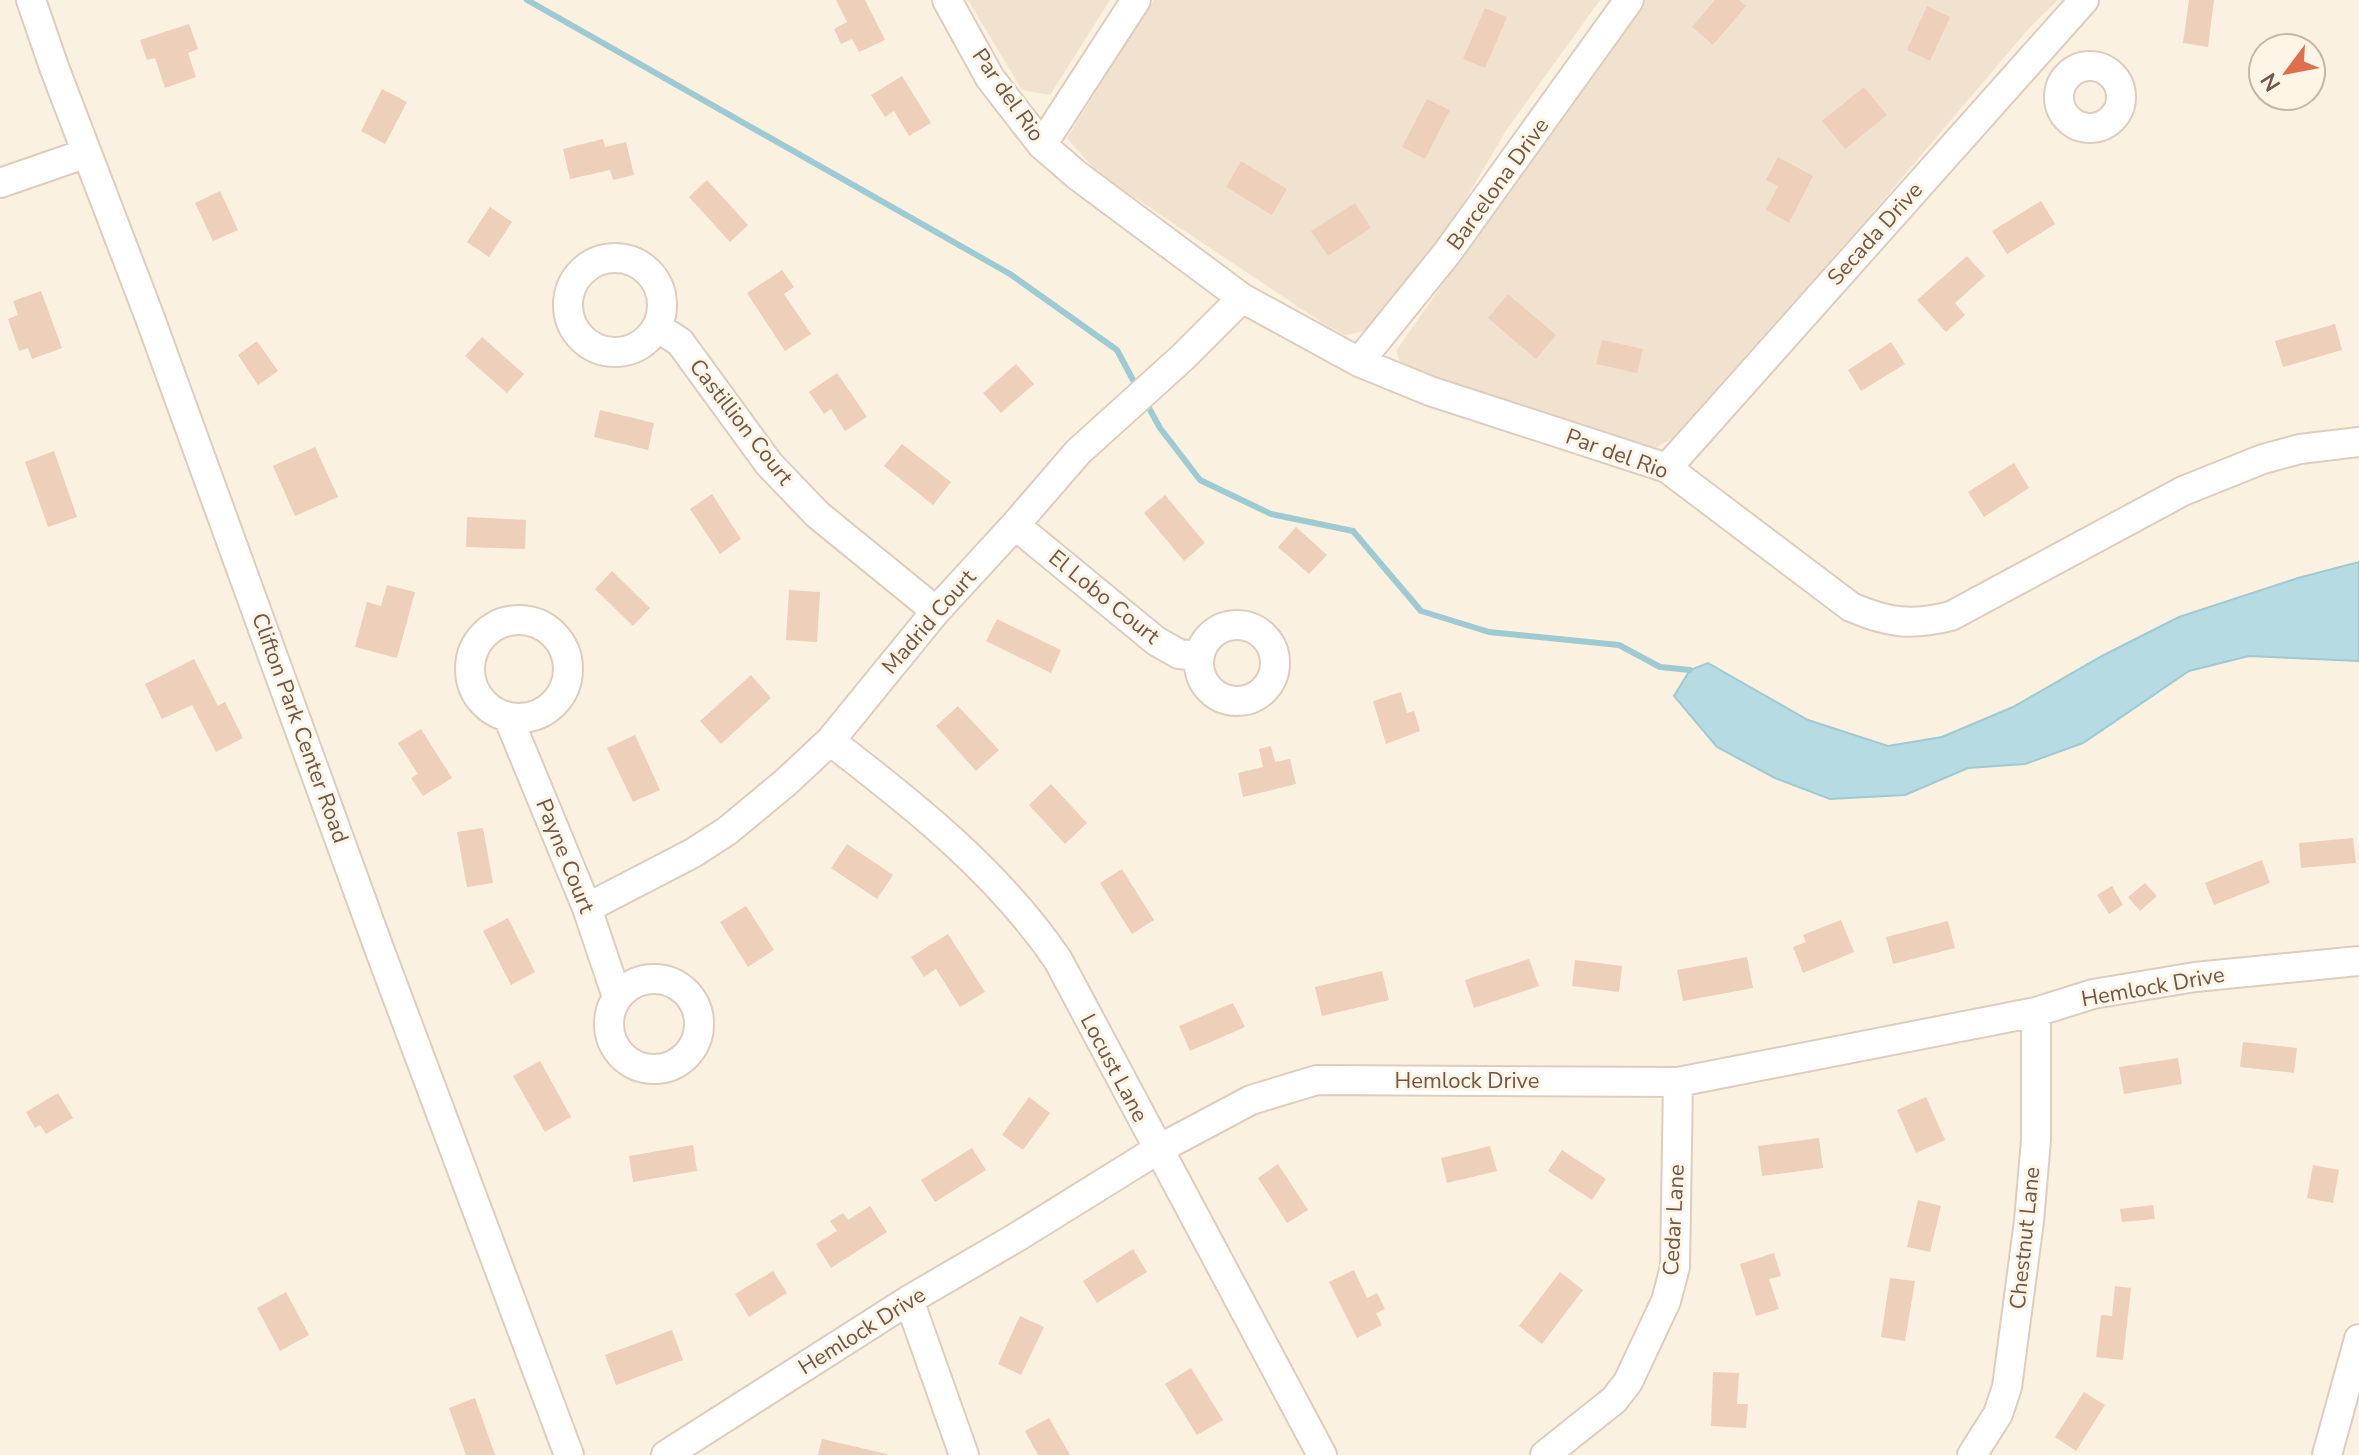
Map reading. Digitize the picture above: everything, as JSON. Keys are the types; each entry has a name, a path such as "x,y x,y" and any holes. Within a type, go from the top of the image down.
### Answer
{"street":[{"name":"Clifton Park Center Road","path":"31,0 380,951 569,1455"},
{"name":"Par del Rio","path":"947,0 990,78 1042,145 1078,176 1242,298 1359,362 1430,391 1667,468 1851,607 1893,622 1925,622 1951,616 2183,491 2263,459 2300,449 2359,442"},
{"path":"1042,145 1136,0"},
{"name":"Barcelona Drive","path":"1359,362 1456,241 1629,0"},
{"name":"Secada Drive","path":"1667,468 2084,0"},
{"path":"2042,45 2072,72"},
{"path":"0,183 87,153"},
{"name":"Madrid Court","path":"587,908 693,853 727,831 785,783 830,741 936,611 1078,452 1183,357 1242,298"},
{"name":"Castillion Court","path":"657,327 680,342 769,464 818,515 936,611"},
{"name":"El Lobo Court","path":"1015,525 1156,641 1179,654 1199,656"},
{"name":"Payne Court","path":"508,717 587,908 617,997"},
{"name":"Locust Lane","path":"830,741 892,788 1006,892 1035,926 1058,960 1322,1455"},
{"name":"Hemlock Drive","path":"666,1455 909,1300 1157,1150 1251,1100 1317,1080 1678,1082 2036,1012 2093,994 2195,977 2359,961"},
{"name":"Chestnut Lane","path":"1972,1455 1998,1414 2007,1387 2029,1221 2036,1140 2036,1012"},
{"name":"Cedar Lane","path":"1545,1455 1614,1400 1628,1382 1666,1301 1675,1267 1678,1082"},
{"path":"909,1300 964,1455"},
{"path":"2327,1455 2359,1339"}],"shaded area":[{"path":"968,0 1110,0 1050,95 1022,90"},
{"path":"1154,0 1600,0 1507,129 1398,314 1365,331 1345,335 1098,173 1067,138"},
{"path":"1642,0 2058,0 2030,27 1862,225 1672,438 1654,449 1408,382 1396,351"}],"water":[{"path":"2359,562 2359,661 2249,656 2189,671 2083,743 2025,764 1968,768 1905,795 1830,799 1775,778 1717,747 1674,696 1690,670 1708,663 1808,720 1888,746 1942,737 2013,707 2102,656 2179,617 2298,578"}],"building":[{"path":"836,0 865,0 885,40 859,52 852,39 841,44 834,29 847,22"},
{"path":"1715,0 1739,0 1746,6 1713,45 1692,27"},
{"path":"2189,0 2214,0 2208,47 2183,43"},
{"path":"1927,6 1950,17 1930,61 1907,50"},
{"path":"1485,8 1507,17 1485,68 1463,59"},
{"path":"189,24 198,49 188,53 196,77 165,88 155,58 147,60 140,40"},
{"path":"902,76 931,123 909,136 894,111 885,117 871,95"},
{"path":"1864,87 1887,115 1845,149 1822,121"},
{"path":"382,89 407,102 385,144 361,131"},
{"path":"1427,99 1450,110 1425,159 1402,147"},
{"path":"603,139 605,147 626,142 634,175 613,180 610,170 570,179 563,149"},
{"path":"1778,157 1813,176 1789,223 1766,210 1778,186 1766,180"},
{"path":"1241,161 1287,189 1272,215 1226,187"},
{"path":"707,180 748,225 730,242 689,197"},
{"path":"220,191 238,230 213,241 195,203"},
{"path":"2041,201 2055,224 2007,254 1992,231"},
{"path":"1355,203 1371,228 1328,256 1311,231"},
{"path":"490,207 512,222 489,257 467,242"},
{"path":"1967,256 1985,276 1955,303 1965,315 1946,332 1917,300"},
{"path":"782,270 794,287 784,294 811,334 785,351 747,293"},
{"path":"41,291 62,348 32,359 28,348 19,351 8,319 18,315 13,301"},
{"path":"1508,294 1556,335 1536,359 1488,318"},
{"path":"2335,324 2342,350 2283,367 2275,341"},
{"path":"482,337 524,374 507,393 465,356"},
{"path":"1602,340 1643,349 1637,373 1596,364"},
{"path":"257,341 278,371 258,385 238,355"},
{"path":"1891,342 1905,364 1861,391 1848,370"},
{"path":"1016,364 1034,384 1001,413 983,393"},
{"path":"837,373 867,417 845,431 831,409 824,414 809,392"},
{"path":"600,410 654,423 648,450 594,437"},
{"path":"902,444 951,482 933,505 884,466"},
{"path":"315,447 338,497 295,516 273,466"},
{"path":"54,451 77,517 48,527 25,462"},
{"path":"2014,463 2029,488 1984,517 1968,492"},
{"path":"712,494 741,539 720,554 690,509"},
{"path":"1165,495 1205,543 1184,561 1144,513"},
{"path":"467,517 526,520 525,549 466,547"},
{"path":"1296,527 1327,555 1309,574 1278,547"},
{"path":"612,571 650,608 633,626 595,589"},
{"path":"387,585 415,592 397,658 355,647 367,602 381,606"},
{"path":"789,590 820,592 817,642 786,640"},
{"path":"997,619 1061,650 1051,673 986,641"},
{"path":"194,659 218,706 225,702 243,738 216,752 192,705 162,719 145,684"},
{"path":"751,675 771,698 721,744 700,721"},
{"path":"1401,692 1407,713 1414,711 1420,731 1386,744 1373,701"},
{"path":"958,706 999,750 976,771 936,726"},
{"path":"421,729 452,778 423,796 411,778 418,774 398,743"},
{"path":"635,735 660,790 633,802 607,748"},
{"path":"1271,746 1275,762 1290,759 1296,784 1243,797 1238,773 1263,767 1259,749"},
{"path":"1051,784 1087,823 1065,844 1029,805"},
{"path":"483,828 493,883 467,887 457,832"},
{"path":"2353,838 2356,863 2301,868 2299,843"},
{"path":"847,844 893,875 877,899 831,868"},
{"path":"2262,860 2270,883 2214,905 2205,883"},
{"path":"1122,869 1154,920 1132,934 1100,883"},
{"path":"2145,883 2157,896 2140,911 2128,897"},
{"path":"2112,886 2123,905 2109,914 2097,895"},
{"path":"746,906 774,950 748,967 720,922"},
{"path":"508,918 535,972 511,985 483,931"},
{"path":"1841,920 1854,952 1803,973 1793,947 1806,942 1803,935"},
{"path":"1948,921 1955,948 1893,964 1886,937"},
{"path":"948,934 985,992 960,1007 936,969 924,977 911,957"},
{"path":"1747,957 1753,988 1683,1001 1677,970"},
{"path":"1529,959 1539,986 1474,1008 1465,980"},
{"path":"1575,960 1622,966 1619,992 1572,986"},
{"path":"1382,971 1389,1000 1322,1016 1315,987"},
{"path":"1233,1003 1245,1027 1190,1051 1179,1026"},
{"path":"2243,1042 2297,1048 2294,1073 2240,1067"},
{"path":"2178,1058 2182,1084 2124,1094 2119,1067"},
{"path":"540,1061 571,1117 545,1132 513,1076"},
{"path":"58,1093 73,1118 46,1134 40,1125 35,1128 26,1112"},
{"path":"1029,1097 1050,1113 1023,1150 1002,1135"},
{"path":"1926,1097 1945,1140 1916,1153 1897,1110"},
{"path":"1819,1138 1823,1168 1762,1176 1758,1146"},
{"path":"693,1145 697,1171 633,1182 629,1156"},
{"path":"1490,1146 1497,1171 1447,1183 1441,1158"},
{"path":"972,1148 986,1170 935,1202 921,1180"},
{"path":"1562,1150 1606,1179 1592,1200 1548,1171"},
{"path":"1278,1164 1308,1210 1287,1223 1258,1178"},
{"path":"2313,1165 2339,1170 2333,1203 2307,1198"},
{"path":"1918,1200 1941,1206 1930,1252 1907,1247"},
{"path":"2153,1205 2155,1219 2122,1222 2120,1209"},
{"path":"870,1206 887,1232 831,1268 816,1244 837,1231 830,1221 843,1213 848,1220"},
{"path":"1133,1249 1147,1272 1097,1303 1083,1281"},
{"path":"1774,1253 1781,1276 1769,1279 1779,1309 1756,1316 1740,1264"},
{"path":"1354,1270 1367,1298 1377,1293 1385,1309 1376,1313 1382,1325 1357,1338 1329,1282"},
{"path":"773,1271 787,1293 749,1317 735,1294"},
{"path":"1560,1272 1583,1290 1542,1344 1519,1326"},
{"path":"1890,1278 1915,1281 1905,1341 1881,1337"},
{"path":"2115,1286 2131,1288 2123,1360 2096,1357 2101,1315 2112,1316"},
{"path":"286,1292 309,1335 280,1351 257,1308"},
{"path":"1020,1316 1044,1327 1021,1375 998,1364"},
{"path":"672,1330 683,1360 616,1385 605,1355"},
{"path":"1191,1368 1223,1420 1197,1435 1165,1384"},
{"path":"1713,1372 1739,1373 1737,1404 1748,1404 1746,1428 1711,1426"},
{"path":"2084,1392 2105,1405 2076,1451 2055,1437"},
{"path":"475,1398 495,1455 466,1455 449,1408"},
{"path":"1049,1418 1070,1455 1038,1455 1025,1431"},
{"path":"822,1439 887,1454 887,1455 818,1455"}],"waterway":[{"path":"527,0 1010,274 1117,350 1133,380"},
{"path":"1149,408 1160,428 1200,480 1271,514 1353,531 1421,611 1489,632 1619,645 1660,667 1690,670"}]}
